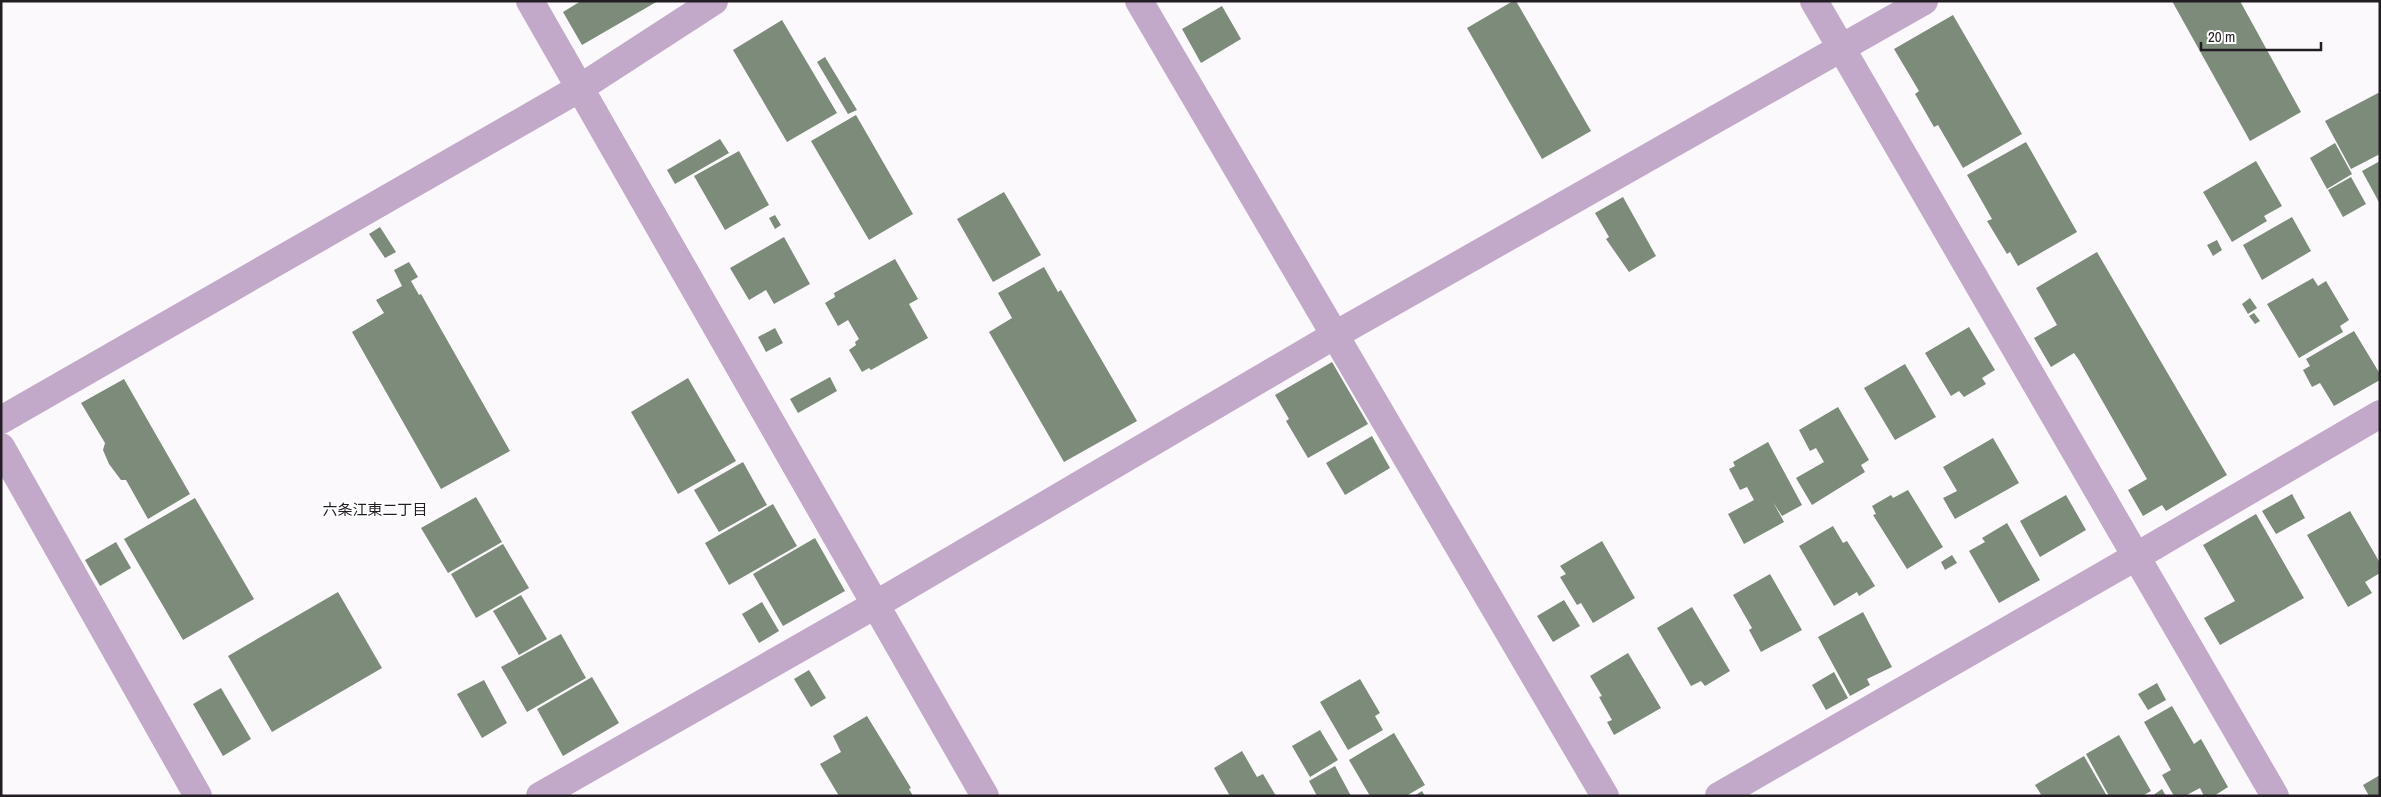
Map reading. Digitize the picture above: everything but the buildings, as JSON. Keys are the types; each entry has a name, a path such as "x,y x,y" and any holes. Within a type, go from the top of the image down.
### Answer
{"street":[{"path":"530,1 985,796"},
{"path":"1,420 580,88 714,1"},
{"path":"1140,1 1604,796"},
{"path":"1814,1 2275,796"},
{"path":"540,796 875,605 1335,335 1924,1"},
{"path":"1719,796 2380,414"},
{"path":"1,447 198,796"}],"district":[{"name":"六条江東二丁目","path":"375,510"}]}
